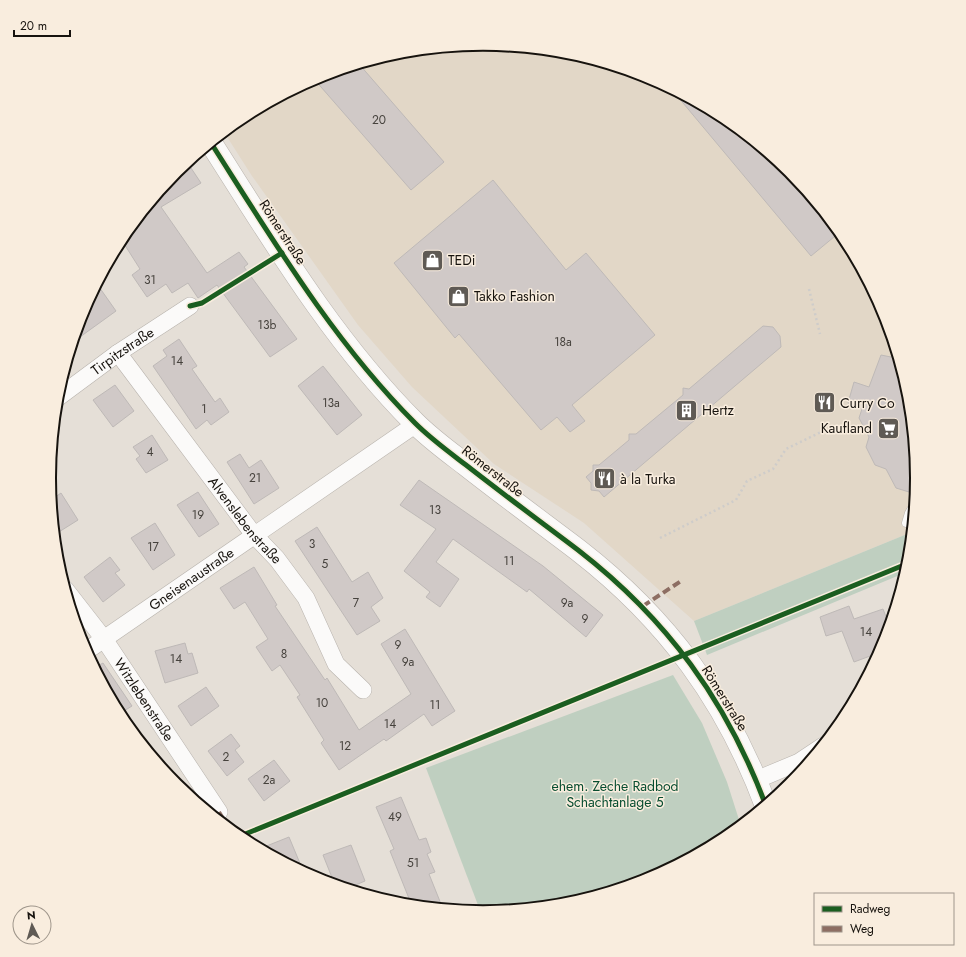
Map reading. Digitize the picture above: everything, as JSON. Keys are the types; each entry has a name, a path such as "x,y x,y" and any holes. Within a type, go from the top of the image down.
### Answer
{"main road":[{"name":"Römerstraße","path":"213,147 331,326 416,424 502,493 593,562 643,606 684,655 708,689 741,747 764,801"}],"street":[{"name":"Tirpitzstraße","path":"65,393 118,353 190,306"},
{"name":"Alvenslebenstraße","path":"118,353 254,535 277,559 306,598 336,664 363,690"},
{"name":"Gneisenaustraße","path":"91,648 416,424"},
{"name":"Witzlebenstraße","path":"73,599 104,639 220,812"},
{"path":"756,780 799,762 807,756"}],"lane":[{"path":"906,523 909,512"}],"path":[{"path":"809,289 820,334"},
{"path":"660,538 736,500 747,481 773,469 786,449 821,432"}],"shaded area":[{"path":"483,51 511,52 566,59 620,74 647,84 697,108 743,139 785,176 822,218 853,265 866,289 888,341 896,368 907,423 910,451 910,506 907,534 694,621 584,523 494,464 412,387 358,325 252,176 227,136 269,108 294,95 346,74 400,59 455,52"}],"green space":[{"path":"907,534 899,575 707,655 694,621"},
{"name":"ehem. Zeche Radbod Schachtanlage 5","path":"673,675 702,723 727,782 739,821 697,849 672,862 620,883 566,898 511,905 478,906 426,768"}],"building":[{"path":"363,69 444,162 411,190 319,84"},
{"path":"680,99 721,123 765,157 785,176 822,218 835,236 811,256"},
{"path":"190,167 201,183 161,207 207,273 239,252 248,264 244,267 297,339 270,357 217,285 198,298 188,283 172,293 166,284 147,297 132,275 140,269 125,246 144,218"},
{"path":"493,180 566,270 586,253 655,335 572,405 585,421 570,432 557,417 541,430 459,334 455,338 394,263"},
{"path":"100,289 116,311 79,337"},
{"name":"Hertz","path":"763,326 773,327 780,336 781,347 604,497 599,491 591,490 591,483 586,477 593,471 593,465 599,465 629,440 629,434 636,434 683,395 683,388 689,389"},
{"path":"179,339 197,366 192,369 215,402 220,398 229,412 211,425 207,420 196,429 153,366 167,356 163,350"},
{"name":"Kaufland","path":"881,355 893,356 896,368 907,423 910,451 909,492 896,488 886,469 875,465 866,447 869,437 859,418 862,409 848,403 854,382 869,387"},
{"path":"323,366 362,415 337,435 298,386"},
{"path":"115,385 134,411 113,427 93,400"},
{"path":"152,435 168,460 146,473 136,459 140,456 133,447"},
{"path":"240,454 249,468 261,460 279,488 254,504 227,462"},
{"path":"419,480 543,566 603,615 586,637 529,589 527,592 453,539 436,562 459,579 440,607 426,597 430,592 404,571 436,529 400,505"},
{"path":"198,492 219,524 199,537 177,505"},
{"path":"61,493 78,520 59,532 56,506 56,496"},
{"path":"155,523 175,555 153,570 131,538"},
{"path":"317,527 352,582 368,572 383,598 371,607 380,621 357,635 295,541"},
{"path":"110,557 120,570 115,573 125,585 103,602 84,577"},
{"path":"254,567 277,605 275,606 325,680 327,678 359,730 411,694 381,644 405,629 455,711 432,726 424,714 386,741 384,739 339,770 321,743 324,740 297,697 300,695 280,665 272,671 256,647 268,639 245,602 234,609 220,588"},
{"path":"849,606 854,619 883,609 887,619 872,655 854,662 842,631 826,636 820,617"},
{"path":"185,643 188,654 192,653 198,673 165,683 155,651"},
{"path":"103,663 132,706 125,711 99,665"},
{"path":"206,687 219,706 191,726 178,706"},
{"path":"231,734 240,746 235,750 244,762 227,776 208,751"},
{"path":"274,760 290,781 264,801 248,779"},
{"path":"401,797 419,840 426,838 431,852 427,854 435,872 429,874 441,903 409,899 390,851 394,849 376,807"},
{"path":"289,837 301,865 294,862 265,847"},
{"path":"351,845 365,881 354,886 332,878 323,855"}],"marked path":[{"path":"643,606 681,581"},
{"path":"219,812 223,818"}],"cycle path":[{"path":"213,147 281,253 306,289 357,358 385,391 415,423 434,440 578,550 610,577 639,604 666,634 691,664 733,731 764,801"},
{"path":"190,306 202,303 282,253"},
{"path":"245,834 901,566"}],"place":[{"name":"TEDi","path":"433,260"},
{"name":"Takko Fashion","path":"459,296"},
{"name":"Curry Co","path":"825,403"},
{"name":"Hertz","path":"686,410"},
{"name":"Kaufland","path":"888,428"},
{"name":"à la Turka","path":"604,479"}]}
